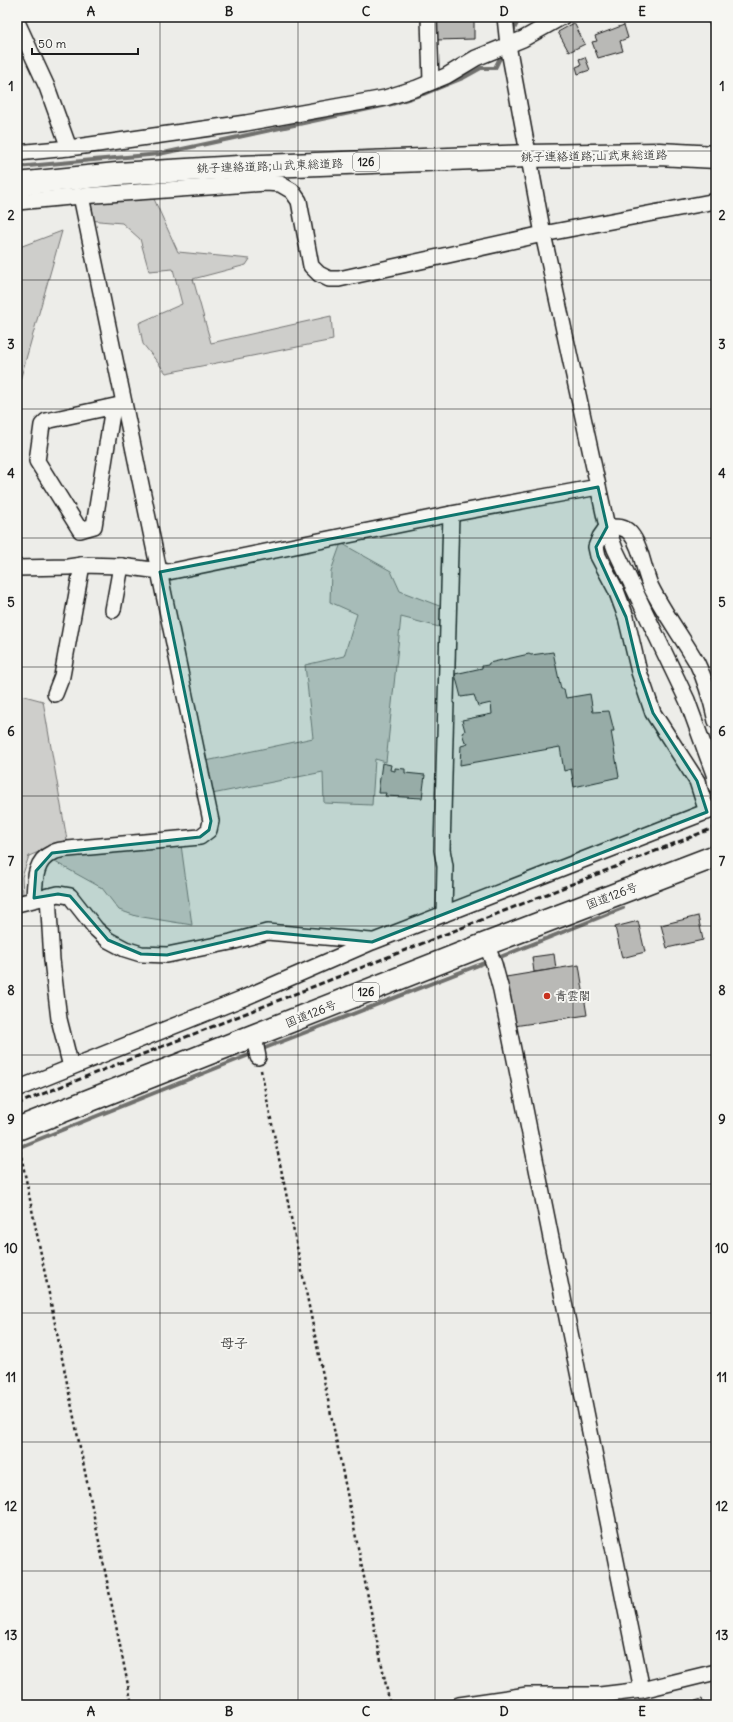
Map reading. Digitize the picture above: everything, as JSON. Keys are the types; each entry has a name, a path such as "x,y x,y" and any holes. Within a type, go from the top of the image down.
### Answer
{"highway":[{"name":"銚子連絡道路;山武東総道路","path":"17,184 117,174 528,156 659,154 716,157"},
{"name":"国道126号","path":"18,1136 256,1047 490,955 716,856"}],"street":[{"path":"428,17 431,82"},
{"path":"505,17 508,45 543,234 607,527 615,549 687,700 714,774 716,786"},
{"path":"17,154 69,148 314,112 384,98 446,76 476,58 523,39 562,17"},
{"path":"17,22 47,87 69,148"},
{"path":"17,202 266,183 280,184 292,191 299,201 311,266 319,274 329,279 339,279 543,234 716,201"},
{"path":"71,1067 59,1019 52,960 36,871 43,860 52,853 68,849 200,837 208,830 211,821 160,572 118,406 81,196"},
{"path":"118,406 94,526 80,530 37,461 42,425 46,421 118,406"},
{"path":"17,568 68,567 82,565 121,566 168,572 451,514 598,486"},
{"path":"444,914 445,866 442,850 451,514"},
{"path":"607,527 621,527 629,532 635,540 650,586 674,629 697,664 716,721"},
{"path":"17,1089 246,997 372,942 713,813 697,781 653,713 639,672 626,618 616,590 598,556 596,547 600,537 607,527"},
{"path":"56,694 62,676 82,565"},
{"path":"113,610 121,566"},
{"path":"17,904 58,894 70,896 96,929 108,940 125,949 141,954 166,955 231,942 267,932 372,942"},
{"path":"490,955 501,990 642,1690"},
{"path":"459,1705 527,1695 579,1700 600,1695 642,1690 716,1672"}],"path":[{"path":"256,1047 390,1705"},
{"path":"18,1136 132,1705"}],"highlighted area":[{"path":"598,487 607,527 596,547 598,556 626,617 639,672 653,713 697,781 707,812 372,942 267,932 167,955 141,954 108,940 70,896 58,894 34,898 36,871 52,853 200,837 209,830 211,821 160,572"}],"shaded area":[{"path":"145,179 178,252 250,259 246,265 193,279 211,343 331,316 333,340 166,373 143,344 139,323 182,304 173,269 149,271 140,239 122,223 88,220 83,182"},
{"path":"62,231 17,391 17,248"},
{"path":"341,543 391,571 400,591 442,607 439,627 401,617 386,762 375,759 372,805 324,803 323,772 212,794 206,761 313,738 305,665 344,656 357,614 330,602 331,571"},
{"path":"17,694 43,701 67,840 29,856 22,877 23,894 17,895"},
{"path":"181,845 192,925 136,916 119,910 102,888 55,862 65,854"}],"building":[{"path":"452,17 474,17 474,39 436,40 436,20 452,19"},
{"path":"574,23 585,44 569,52 558,32"},
{"path":"624,25 628,38 620,41 623,51 598,58 592,42 597,41 595,36"},
{"path":"585,57 590,70 578,74 576,67 581,65 579,59"},
{"path":"553,652 561,689 564,689 566,698 590,694 593,712 609,711 614,731 611,731 619,777 574,787 571,769 564,771 560,747 460,765 461,746 468,744 465,742 462,733 465,731 462,720 492,714 491,703 478,706 474,695 461,697 455,674 482,668 482,666 488,665 489,663 529,654"},
{"path":"382,763 391,765 390,770 395,771 395,768 405,769 405,773 425,775 422,798 385,796 386,793 378,793"},
{"path":"698,916 703,940 667,948 661,925"},
{"path":"638,921 645,952 622,958 615,927"},
{"path":"554,954 556,969 534,972 532,957"},
{"name":"青雲閣","path":"579,965 587,1015 514,1026 506,977"},
{"path":"702,1699 704,1705 681,1705"}],"waterway":[{"path":"512,33 520,17"},
{"path":"17,167 159,154 392,104 426,93 463,78 481,68 495,68 503,52"},
{"path":"495,959 623,908"},
{"path":"260,1050 489,961"},
{"path":"17,1148 254,1053"}],"railway":[{"path":"17,1104 716,827"}],"place":[{"name":"青雲閣","path":"547,996"}],"district":[{"name":"母子","path":"234,1343"}]}
